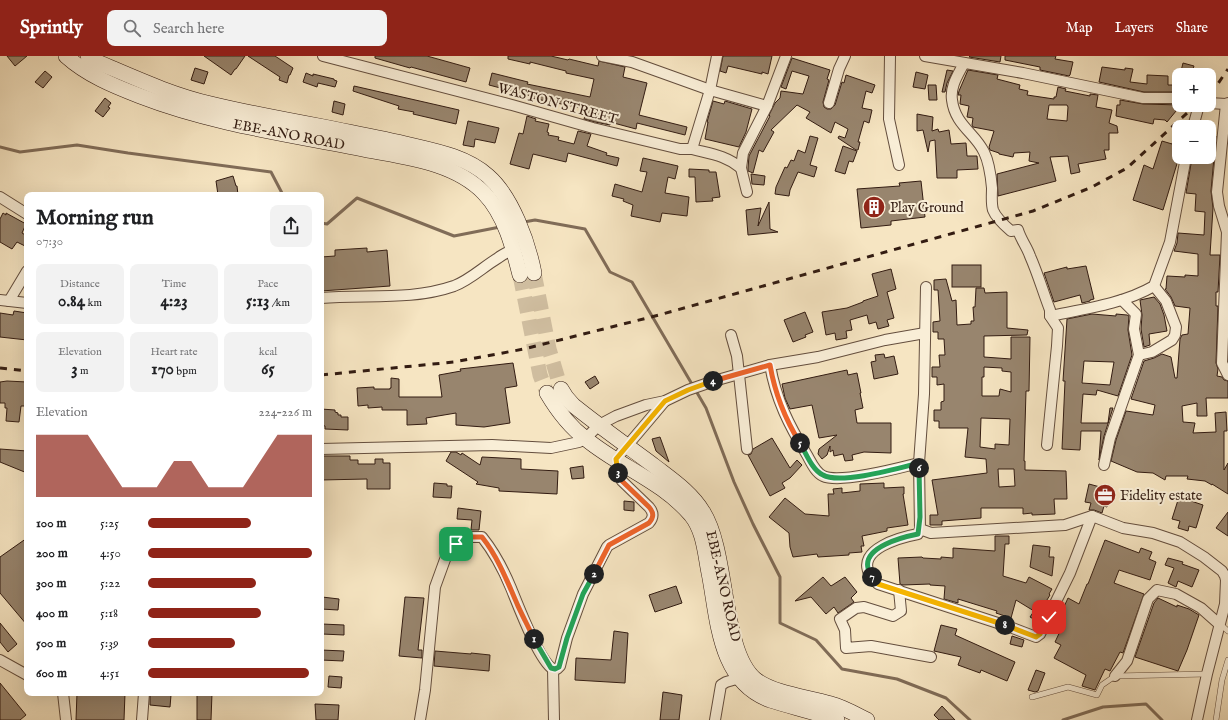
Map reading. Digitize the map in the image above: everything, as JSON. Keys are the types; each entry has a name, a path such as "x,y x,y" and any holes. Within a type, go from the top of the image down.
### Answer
{"main road":[{"name":"EBE-ANO ROAD","path":"66,56 86,72 127,91 168,107 231,123 408,158 436,165 457,173 484,192 512,226"},
{"name":"EBE-ANO ROAD","path":"88,56 95,61 148,84 210,104 374,136 433,150 456,158 477,168 496,184 512,226"},
{"path":"512,226 531,256 527,274 514,249 512,226"},
{"name":"EBE-ANO ROAD","path":"837,720 769,699 749,687 733,670 721,641 703,541 696,522 667,491 585,439 567,421 554,391 566,397 573,405 693,497 712,528 734,638 742,660 756,680 776,689 832,704 867,720"}],"street":[{"name":"WASTON STREET","path":"323,56 512,105 593,128 680,148 692,149 725,158 740,168"},
{"path":"602,56 632,62 710,90 767,106"},
{"path":"692,149 710,90 717,56"},
{"path":"747,192 740,168 743,153 767,106 786,56"},
{"path":"829,103 839,69 845,56"},
{"path":"890,56 889,119 899,164"},
{"path":"925,56 1135,96 1172,98"},
{"path":"964,63 952,90 952,101 955,112 959,121 984,151 992,187 994,211 1010,231 1018,230 1020,238 1031,257 1050,310 1050,316 1058,328 1046,446"},
{"path":"1216,103 1227,104 1217,192 1226,232 1222,363 1228,375"},
{"path":"1050,316 1122,300 1147,291 1154,286 1170,242 1185,164"},
{"path":"0,197 24,212"},
{"path":"324,298 340,296 413,296 455,285 478,273 498,257 514,249"},
{"path":"4,300 24,275"},
{"path":"1139,355 1152,352 1172,340 1175,335 1176,327 1166,301 1154,286"},
{"path":"926,287 924,394 919,463 920,529 918,534 881,546 872,553 867,564 869,574 878,584 1036,637 1040,634 1070,573 1092,516"},
{"path":"4,300 24,303"},
{"path":"1104,465 1110,438 1139,355 1134,329 1136,314 1122,300"},
{"path":"324,449 492,445 551,448 579,442 585,439 599,424 616,416 646,405 665,401 688,390 714,381 770,365 924,333"},
{"path":"731,335 737,356 747,449"},
{"path":"770,365 773,384 783,412 814,467 823,476 839,479 881,472 919,463"},
{"path":"553,670 560,666 567,638 583,594 607,547 649,523 652,519 652,511 649,507 622,481 619,475 616,459 665,401"},
{"path":"920,529 931,533 1065,525 1092,516 1123,528 1153,534 1180,542 1204,558 1222,571 1226,580 1226,593 1225,604 1197,720"},
{"path":"423,720 435,587 447,554 456,544 469,537 482,537 488,544 511,587 518,606 537,645 549,666 553,670 554,720"},
{"path":"899,590 901,611 893,616 864,607 856,608 840,619 845,630 846,648 871,646 930,657"},
{"path":"1115,676 1127,661 1148,599 1157,590 1176,594 1201,608 1219,624"},
{"path":"0,660 24,673"},
{"path":"715,720 719,688 721,685 740,678"},
{"path":"63,696 66,720"},
{"path":"142,720 144,696"}],"lane":[{"path":"1219,624 1228,631"},
{"path":"1216,720 1222,680 1228,660"},
{"path":"1032,697 1068,687 1097,695 1102,685 1115,676 1207,674"}],"building":[{"path":"7,56 27,56 15,66"},
{"path":"204,56 245,56 231,75"},
{"path":"248,56 275,56 293,68 287,83 279,80 280,77"},
{"path":"375,56 427,56 470,68 466,82 375,58"},
{"path":"508,56 551,56 598,66 599,61 625,67 623,77 647,83 639,115 687,127 685,135 637,123 636,129 610,122 610,125 595,122 584,119 587,109 531,98 531,96 489,85 492,73 528,82 527,84 590,97 594,79 566,73 566,71 530,62 530,64 508,59"},
{"path":"723,56 772,56 768,74 762,72 762,74 728,66 726,73 720,71"},
{"path":"1001,56 1000,62 969,57"},
{"path":"1005,56 1056,56 1055,59 1073,62 1069,76 1040,70 1040,67 1005,60"},
{"path":"792,58 830,70 823,102 824,107 827,109 831,109 835,105 842,82 844,83 846,75 875,85 872,93 866,91 862,108 872,110 869,123 864,121 858,142 860,142 858,150 856,150 838,138 839,136 845,138 848,129 835,122 831,133 806,118 810,112 797,105 771,130 774,132 763,152 759,150 753,173 748,171 749,156 770,116 769,115 775,103 780,98 781,91 803,94 809,76 792,71 786,89 781,87"},
{"path":"1183,63 1194,66 1193,68 1182,68"},
{"path":"1102,67 1125,70 1125,68 1133,69 1130,82 1147,84 1147,75 1168,76 1168,85 1172,85 1172,92 1144,92 1099,82"},
{"path":"195,68 208,72 204,84 191,80"},
{"path":"947,70 953,71 947,83 945,92 942,92"},
{"path":"968,70 998,75 997,79 1020,85 1019,89 1028,91 1027,95 1054,99 1054,97 1056,97 1058,87 1066,89 1065,91 1090,96 1090,94 1098,95 1096,107 1112,110 1109,123 1117,126 1118,133 1109,133 1109,150 1104,150 1106,159 1078,164 1080,172 1071,174 1068,156 1050,157 1056,181 998,196 997,174 1039,163 1029,161 1030,152 1014,153 1013,157 999,154 990,150 989,147 994,131 973,127 973,118 967,117 969,106 960,104 961,95 958,95","holes":["1049,105 1067,105 1067,121 1047,119"]},
{"path":"45,71 52,77 43,88 35,82"},
{"path":"916,72 928,75 925,89 913,87"},
{"path":"306,73 313,76 313,74 334,79 337,81 335,87 318,83 317,87 303,82"},
{"path":"928,85 936,85 937,100 929,100"},
{"path":"354,86 459,110 456,124 398,109 399,106 353,91"},
{"path":"105,98 111,103 108,107 110,108 103,117 95,111"},
{"path":"1120,100 1143,104 1172,105 1172,112 1175,112 1167,122 1165,120 1154,119 1153,124 1116,116 1117,105 1120,105"},
{"path":"334,101 345,104 343,115 332,112"},
{"path":"713,101 724,104 725,101 752,109 746,132 739,147 705,139 707,122"},
{"path":"917,114 933,117 932,131 938,129 939,132 949,130 951,144 966,143 967,156 977,156 978,169 957,170 957,178 937,178 935,140 930,141 928,152 923,130 917,131"},
{"path":"527,116 536,119 535,121 549,124 547,132 549,133 548,135 559,137 558,140 574,144 578,131 591,134 587,146 607,153 606,155 619,158 617,166 568,153 566,162 533,154 529,169 510,164 519,133 523,134"},
{"path":"468,121 499,128 495,143 475,139 474,147 463,145"},
{"path":"810,136 818,138 810,165 817,167 814,177 798,172 789,196 775,194 776,187 785,167 787,168 791,160 794,161 798,150 805,153"},
{"path":"1162,141 1172,144 1172,164 1177,164 1163,210 1133,200 1144,165 1153,169"},
{"path":"843,146 857,151 853,162 849,161 845,174 835,171"},
{"path":"643,158 678,166 675,179 668,177 665,193 689,197 687,216 662,213 660,222 631,216 633,205 623,201 624,199 612,196 615,184 642,192 647,172 640,171"},
{"path":"1191,164 1213,164 1211,191 1213,208 1210,255 1220,255 1218,292 1216,292 1216,306 1218,306 1216,363 1218,369 1217,376 1228,381 1228,398 1206,398 1207,416 1197,416 1197,403 1182,406 1183,422 1195,423 1193,433 1216,432 1215,413 1226,412 1227,431 1224,431 1224,470 1228,463 1228,494 1205,481 1187,479 1188,476 1166,476 1165,480 1153,473 1137,472 1111,461 1116,440 1126,411 1153,415 1155,405 1131,399 1144,361 1162,354 1171,357 1175,378 1177,378 1180,339 1182,335 1188,334 1190,308 1175,306 1165,289 1167,276 1198,276 1198,254 1174,251 1178,233 1204,235 1205,212 1195,211 1196,194 1186,193"},
{"path":"689,169 709,170 709,172 716,172 720,197 712,198 713,201 696,202 695,177 689,177"},
{"path":"751,174 765,176 764,185 752,184"},
{"path":"233,176 238,192 218,192 216,181"},
{"path":"921,181 925,217 891,221 891,225 861,228 857,189 900,186 899,183"},
{"path":"769,202 770,229 778,232 748,235 746,210 761,208 758,226"},
{"path":"3,213 6,215 6,213 24,223 22,233 24,234 24,246 17,242 12,249 0,242 0,219"},
{"path":"367,248 367,252 387,250 390,286 324,291 324,257 335,256 335,250"},
{"path":"952,265 981,265 981,287 952,287"},
{"path":"1086,266 1094,299 1082,303 1080,295 1054,302 1044,273 1067,267 1067,269"},
{"path":"891,269 896,289 887,292 894,318 887,320 889,326 878,329 876,322 869,324 867,315 850,320 852,330 846,331 847,338 836,340 835,333 826,335 822,312 847,308 878,296 872,274"},
{"path":"946,279 952,301 956,300 957,325 971,324 971,321 974,321 973,307 975,307 976,288 984,288 985,293 1007,292 1007,328 1028,330 1027,335 984,336 984,357 1011,359 1011,337 1030,337 1029,391 1026,391 1025,470 1066,471 1067,499 1054,499 1055,514 1023,514 1023,508 981,508 981,518 942,521 942,525 930,525 930,515 938,515 932,480 987,473 986,459 965,457 968,428 939,428 939,421 934,421 934,410 941,410 941,402 944,401 944,384 937,385 937,377 932,377 932,367 940,367 939,355 945,355 944,339 938,339 938,332 933,332 933,322 940,321 938,290 934,290 934,280","holes":["984,367 1002,368 1002,371 1011,372 1011,392 1000,389 999,396 982,396 982,377 984,377","981,418 1010,419 1009,445 995,444 995,449 980,447","998,469 1014,469 1015,486 999,487"]},
{"path":"1154,297 1160,304 1167,331 1149,334 1150,345 1144,347 1141,329 1142,315 1140,300"},
{"path":"14,311 24,313 24,340 0,337 0,313 13,315"},
{"path":"805,312 813,332 805,335 806,337 793,342 784,320"},
{"path":"1092,314 1116,316 1116,314 1129,316 1128,330 1132,355 1118,396 1097,390 1096,395 1083,394 1081,423 1108,423 1110,408 1113,408 1104,436 1099,460 1101,431 1081,431 1080,450 1062,449 1065,381 1063,381 1067,319","holes":["1084,361 1114,362 1110,385 1082,383"]},
{"path":"884,354 885,358 894,356 898,374 874,379 871,362 876,361 875,355"},
{"path":"513,363 517,386 505,388 510,423 484,427 456,425 456,413 426,418 427,424 407,425 407,410 382,410 382,407 368,408 368,405 358,406 357,388 374,387 374,389 390,389 391,378 399,379 399,397 442,397 439,375 461,371 460,369"},
{"path":"847,370 848,375 857,373 861,393 863,408 855,410 857,423 891,423 891,453 864,452 852,455 853,460 845,461 843,454 834,456 833,450 830,452 830,446 827,455 822,459 818,454 819,449 837,435 819,438 812,405 790,409 785,398 782,384"},
{"path":"595,376 599,383 590,389 585,382"},
{"path":"0,382 24,382 24,406 21,406 19,422 6,421 7,408 5,408 5,403 0,403"},
{"path":"324,409 335,410 338,415 341,415 341,417 348,417 348,430 325,429"},
{"path":"660,437 669,462 656,451 652,439"},
{"path":"772,438 790,468 797,460 802,465 790,478 782,483 785,488 770,496 748,455 751,454 753,449"},
{"path":"0,449 24,451 24,472 0,462"},
{"path":"451,452 456,452 461,455 462,453 480,465 482,457 521,459 521,469 558,471 557,494 499,491 499,488 476,484 478,482 446,461"},
{"path":"324,456 350,456 350,460 358,460 358,464 375,464 375,459 383,459 383,463 390,463 390,489 367,489 367,479 324,480"},
{"path":"583,466 584,478 572,479 570,468"},
{"path":"434,483 452,486 451,498 433,497"},
{"path":"884,483 884,488 904,487 903,494 908,525 887,528 887,531 862,536 864,546 861,546 862,552 849,553 849,555 818,557 817,554 793,557 790,547 789,533 769,517 785,498 805,514 829,516 828,494 834,494 833,489 842,488 842,493 860,491 860,484"},
{"path":"1089,484 1111,490 1107,507 1104,506 1102,513 1089,510 1091,503 1085,502"},
{"path":"1179,497 1203,505 1196,528 1189,526 1188,531 1178,528 1180,521 1172,519"},
{"path":"624,501 634,502 634,511 624,510"},
{"path":"458,508 481,511 479,530 471,530 472,520 457,519"},
{"path":"1228,512 1228,536 1216,528"},
{"path":"995,536 1009,536 1009,544 1005,544 1003,576 1026,583 1029,577 1052,589 1042,608 1044,609 1037,621 1030,617 1034,611 1016,600 1011,618 996,613 997,611 958,599 958,603 944,599 945,586 930,584 900,584 898,558 953,558 953,548 995,551"},
{"path":"24,540 24,621 0,593 0,557"},
{"path":"1105,540 1139,553 1141,548 1152,552 1149,559 1156,562 1150,580 1119,570 1114,583 1144,594 1123,653 1120,652 1110,671 1105,669 1095,690 1082,686 1086,675 1054,658 1061,645 1055,642 1064,623 1058,620 1068,598 1079,604"},
{"path":"1033,545 1050,547 1049,557 1054,557 1052,576 1030,567"},
{"path":"1168,558 1183,562 1182,564 1199,570 1192,587 1178,581 1176,587 1168,583 1174,568 1165,565"},
{"path":"823,577 831,586 845,577 857,592 851,598 854,602 838,613 834,607 826,614 811,597 795,601"},
{"path":"676,586 682,603 655,612 649,595"},
{"path":"324,597 339,599 338,610 324,609"},
{"path":"405,597 424,598 418,650 422,650 422,658 399,656"},
{"path":"1158,598 1177,607 1177,605 1189,609 1199,615 1178,671 1135,657 1154,603"},
{"path":"0,623 17,644 8,652 0,642"},
{"path":"324,624 344,625 344,635 324,634"},
{"path":"941,625 957,629 955,635 1015,662 1007,681 981,670 980,673 958,665 961,657 934,651"},
{"path":"614,631 628,633 625,683 575,680 576,658 611,660"},
{"path":"1012,636 1024,640 1022,647 1010,644"},
{"path":"324,650 344,651 343,661 324,660"},
{"path":"435,651 490,655 489,671 434,666"},
{"path":"1036,670 1045,673 1038,691 1035,692 1028,690"},
{"path":"329,676 342,677 341,688 328,687"},
{"path":"0,683 26,715 20,720 0,720"},
{"path":"663,692 682,695 679,720 660,720"},
{"path":"77,696 125,696 124,720 76,720"},
{"path":"150,696 171,696 170,707 150,705"},
{"path":"197,696 212,696 211,720 197,720"},
{"path":"315,704 339,705 338,720 316,720"},
{"path":"942,706 955,720 939,720 934,715"}],"waterway":[{"path":"0,147 20,152 77,145 271,172 281,192"},
{"path":"324,224 327,224 357,198 454,236 500,227"},
{"path":"524,222 535,220 585,229 610,272 632,282 706,408 734,482 753,524 780,577 780,623 816,640 842,669 897,679 946,698 970,720"},
{"path":"1063,720 1103,707 1146,704 1162,720"}],"tunnel":[{"path":"534,273 549,349 561,389"},
{"path":"520,275 540,375 547,393"}],"railway":[{"path":"1216,86 1228,69"},
{"path":"324,375 454,362 524,349 659,315 1033,211 1092,187 1127,168 1188,112"},
{"path":"0,368 24,371"}],"place":[{"name":"Play Ground","path":"874,207"},
{"name":"Fidelity estate","path":"1105,495"}],"route":[{"path":"456,544 469,537 482,537 488,544 511,587 518,606 537,645 551,668 553,670 557,669 561,663 567,638 583,594 607,547 649,523 652,519 653,515 649,507 622,481 617,468 616,459 665,401 688,390 714,381 770,365 773,384 783,412 814,467 823,476 839,479 881,472 919,463 920,529 918,534 911,535 881,546 872,553 867,564 869,574 878,584 1010,627 1036,637 1040,634 1049,617"}]}
